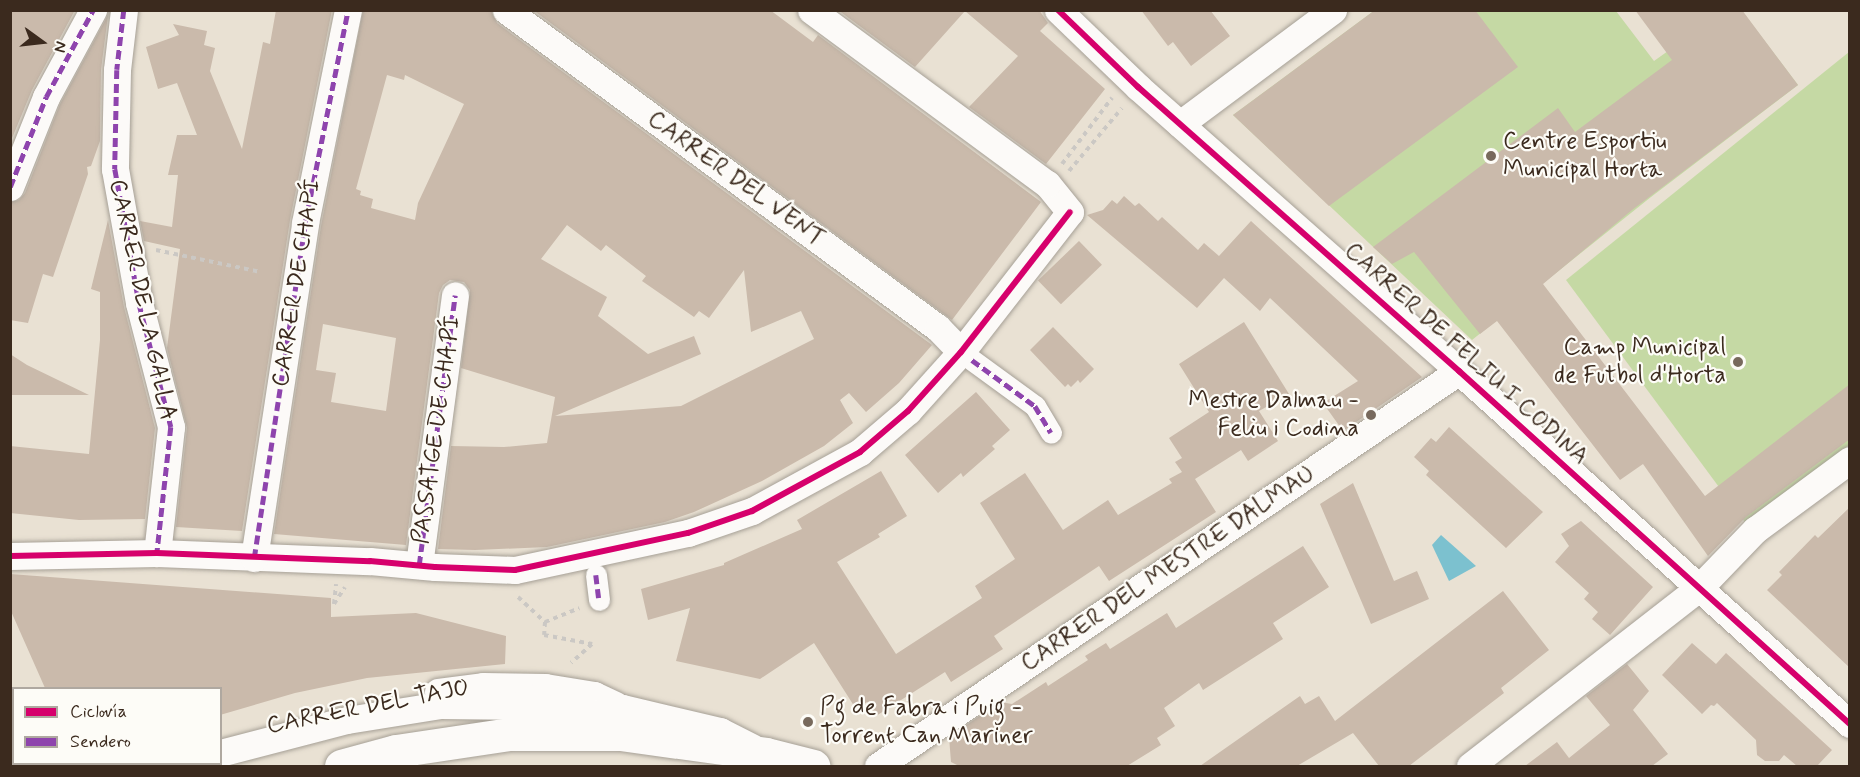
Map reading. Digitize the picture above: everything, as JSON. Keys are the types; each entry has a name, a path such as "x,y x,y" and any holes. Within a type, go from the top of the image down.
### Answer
{"street":[{"path":"10,187 46,97 93,10"},
{"name":"CARRER DE LA GALLA","path":"124,10 117,70 115,169 139,303 171,427 157,553"},
{"name":"CARRER DE CHAPÍ","path":"254,558 305,223 348,10"},
{"name":"CARRER DEL VENT","path":"506,10 938,328 966,356 1035,405 1051,433"},
{"path":"10,556 157,553 370,561 515,570 688,533 752,511 860,452 908,411 966,356 1070,212 1047,184 811,10"},
{"name":"CARRER DE FELIU I CODINA","path":"1058,10 1127,90 1179,124 1459,370 1850,724"},
{"path":"1179,124 1333,10"},
{"name":"PASSATGE DE CHAPÍ","path":"419,565 455,295"},
{"name":"CARRER DEL MESTRE DALMAU","path":"878,766 1459,370"},
{"path":"1470,766 1699,588 1755,530 1850,460"},
{"path":"596,575 599,600"},
{"name":"CARRER DEL TAJO","path":"222,737 292,718 394,697 483,686 545,687 594,695 622,708"},
{"path":"222,752 347,720 441,705 529,706 596,714 622,708 720,731 766,754"},
{"path":"341,766 396,751 510,734 620,734 766,754 813,766"}],"path":[{"path":"1060,166 1127,90"},
{"path":"1069,172 1127,90"},
{"path":"129,244 260,272"},
{"path":"334,604 350,579"},
{"path":"511,590 545,622"},
{"path":"545,622 599,600"},
{"path":"545,622 544,635 592,644 545,687"}],"green space":[{"name":"Centre Esportiu Municipal Horta","path":"1375,10 1616,11 1654,61 1724,11 1742,11 1798,85 1651,197 1472,340 1233,115"},
{"name":"Camp Municipal de Futbol d'Horta","path":"1849,52 1849,445 1747,525 1566,280"}],"water":[{"path":"1441,535 1476,566 1449,581 1432,545"}],"building":[{"path":"10,10 75,10 32,90 10,143"},
{"path":"276,10 332,10 290,220 242,531 176,527 187,428 167,348 180,249 144,241 140,221 172,227 178,175 168,175 177,135 197,135 177,83 158,89 146,47 179,35 173,24 207,31 204,45 215,48 210,71 242,149 263,42 270,44"},
{"path":"363,10 491,10 497,23 932,345 899,383 866,412 849,393 840,400 853,423 824,446 762,481 694,512 665,522 547,547 438,549 451,446 504,447 547,443 555,397 461,368 470,290 464,282 450,280 443,285 439,293 406,545 274,534 321,226","holes":["387,75 404,80 405,75 464,104 418,203 415,220 371,208 373,199 360,195 361,191 356,189","567,225 601,251 606,245 646,276 642,281 694,317 699,311 709,318 744,270 751,332 801,311 814,339 681,406 555,416 701,354 694,336 648,354 598,316 607,297 541,259","323,324 396,338 386,411 331,402 336,373 316,370"]},
{"path":"533,10 770,10 813,42 818,35 1041,202 952,320"},
{"path":"838,10 1039,10 1048,23 1040,31 1105,89 1046,164 969,107 1018,56 965,11 915,67"},
{"path":"1141,10 1210,10 1230,36 1191,66 1173,42 1168,46"},
{"path":"1375,10 1475,10 1518,67 1329,206 1233,115"},
{"path":"1635,10 1742,10 1798,85 1632,210 1543,284 1705,496 1850,384 1850,439 1746,517 1708,556 1643,464 1620,480 1497,321 1480,334 1414,252 1392,264 1373,247 1558,108 1575,132 1672,60"},
{"path":"108,15 101,70 100,141 91,166 87,167 88,174 53,277 43,274 28,323 10,320 10,202 19,200 25,193 60,104"},
{"path":"1124,196 1135,206 1139,203 1158,221 1162,217 1198,250 1204,243 1219,256 1251,221 1422,377 1343,431 1323,403 1358,381 1270,298 1260,311 1224,278 1197,308 1087,215 1103,210 1112,200 1117,204"},
{"path":"108,220 124,307 155,428 145,519 79,520 10,513 10,446 89,454 100,340 100,292 91,289"},
{"path":"1079,241 1102,265 1061,304 1038,281"},
{"path":"1244,322 1289,394 1259,411 1278,441 1248,461 1241,450 1195,479 1216,512 1109,581 1099,566 994,636 1003,649 951,682 945,672 876,716 867,702 856,709 814,643 760,679 676,661 690,608 648,620 641,589 724,565 724,563 802,529 797,520 881,471 907,516 878,534 880,537 837,562 896,654 982,598 975,586 1015,559 980,503 1025,473 1063,530 1108,500 1118,515 1172,483 1169,479 1182,472 1175,462 1182,458 1169,438 1209,412 1179,364"},
{"path":"1053,327 1094,369 1080,383 1078,380 1071,387 1068,384 1065,387 1030,350"},
{"path":"10,354 27,365 89,395 10,395"},
{"path":"976,392 1010,430 992,446 995,449 963,477 961,473 938,493 905,455"},
{"path":"1449,427 1543,512 1506,548 1426,475 1429,471 1414,457 1431,438 1436,442"},
{"path":"1353,483 1394,581 1417,571 1429,599 1371,624 1320,504"},
{"path":"1850,507 1850,668 1767,590 1782,575 1779,572 1815,535 1818,538"},
{"path":"1581,521 1653,587 1610,635 1592,619 1598,612 1584,599 1589,593 1555,562 1569,546 1561,534"},
{"path":"1303,546 1329,587 1273,623 1283,639 1203,690 1199,683 1164,708 1175,726 1157,738 1161,745 1127,766 959,766 951,762 949,737 1000,702 1012,704 1046,682 1048,686 1088,660 1085,656 1106,643 1110,649 1167,613 1176,628"},
{"path":"10,574 331,598 331,617 416,613 506,636 505,664 367,678 295,693 222,714 222,687 45,687 10,609"},
{"path":"1503,591 1549,650 1501,688 1504,693 1409,766 1379,766 1353,733 1297,766 1200,766 1300,696 1305,704 1319,696 1335,721"},
{"path":"1692,643 1716,664 1726,653 1832,750 1817,766 1797,766 1784,755 1779,761 1765,761 1757,755 1756,740 1717,703 1714,706 1711,705 1702,714 1662,675"},
{"path":"1627,664 1649,691 1633,710 1668,754 1652,766 1525,766 1557,742 1569,758 1610,725 1586,696"}],"marked path":[{"path":"10,187 46,97 93,10"},
{"path":"124,10 117,70 115,169 139,303 171,427 157,553"},
{"path":"254,558 305,223 348,10"},
{"path":"419,565 455,295"},
{"path":"972,360 1035,406 1051,433"},
{"path":"596,575 599,600"}],"cycle path":[{"path":"1058,10 1138,87 1459,371 1850,724"},
{"path":"10,556 157,553 370,561 435,567 515,570 688,533 752,511 860,452 908,411 961,352 1070,212"}],"place":[{"name":"Centre Esportiu Municipal Horta","path":"1491,156"},
{"name":"Camp Municipal de Futbol d'Horta","path":"1738,362"},
{"name":"Mestre Dalmau - Feliu i Codina","path":"1371,415"},
{"name":"Pg de Fabra i Puig - Torrent Can Mariner","path":"808,722"}]}
